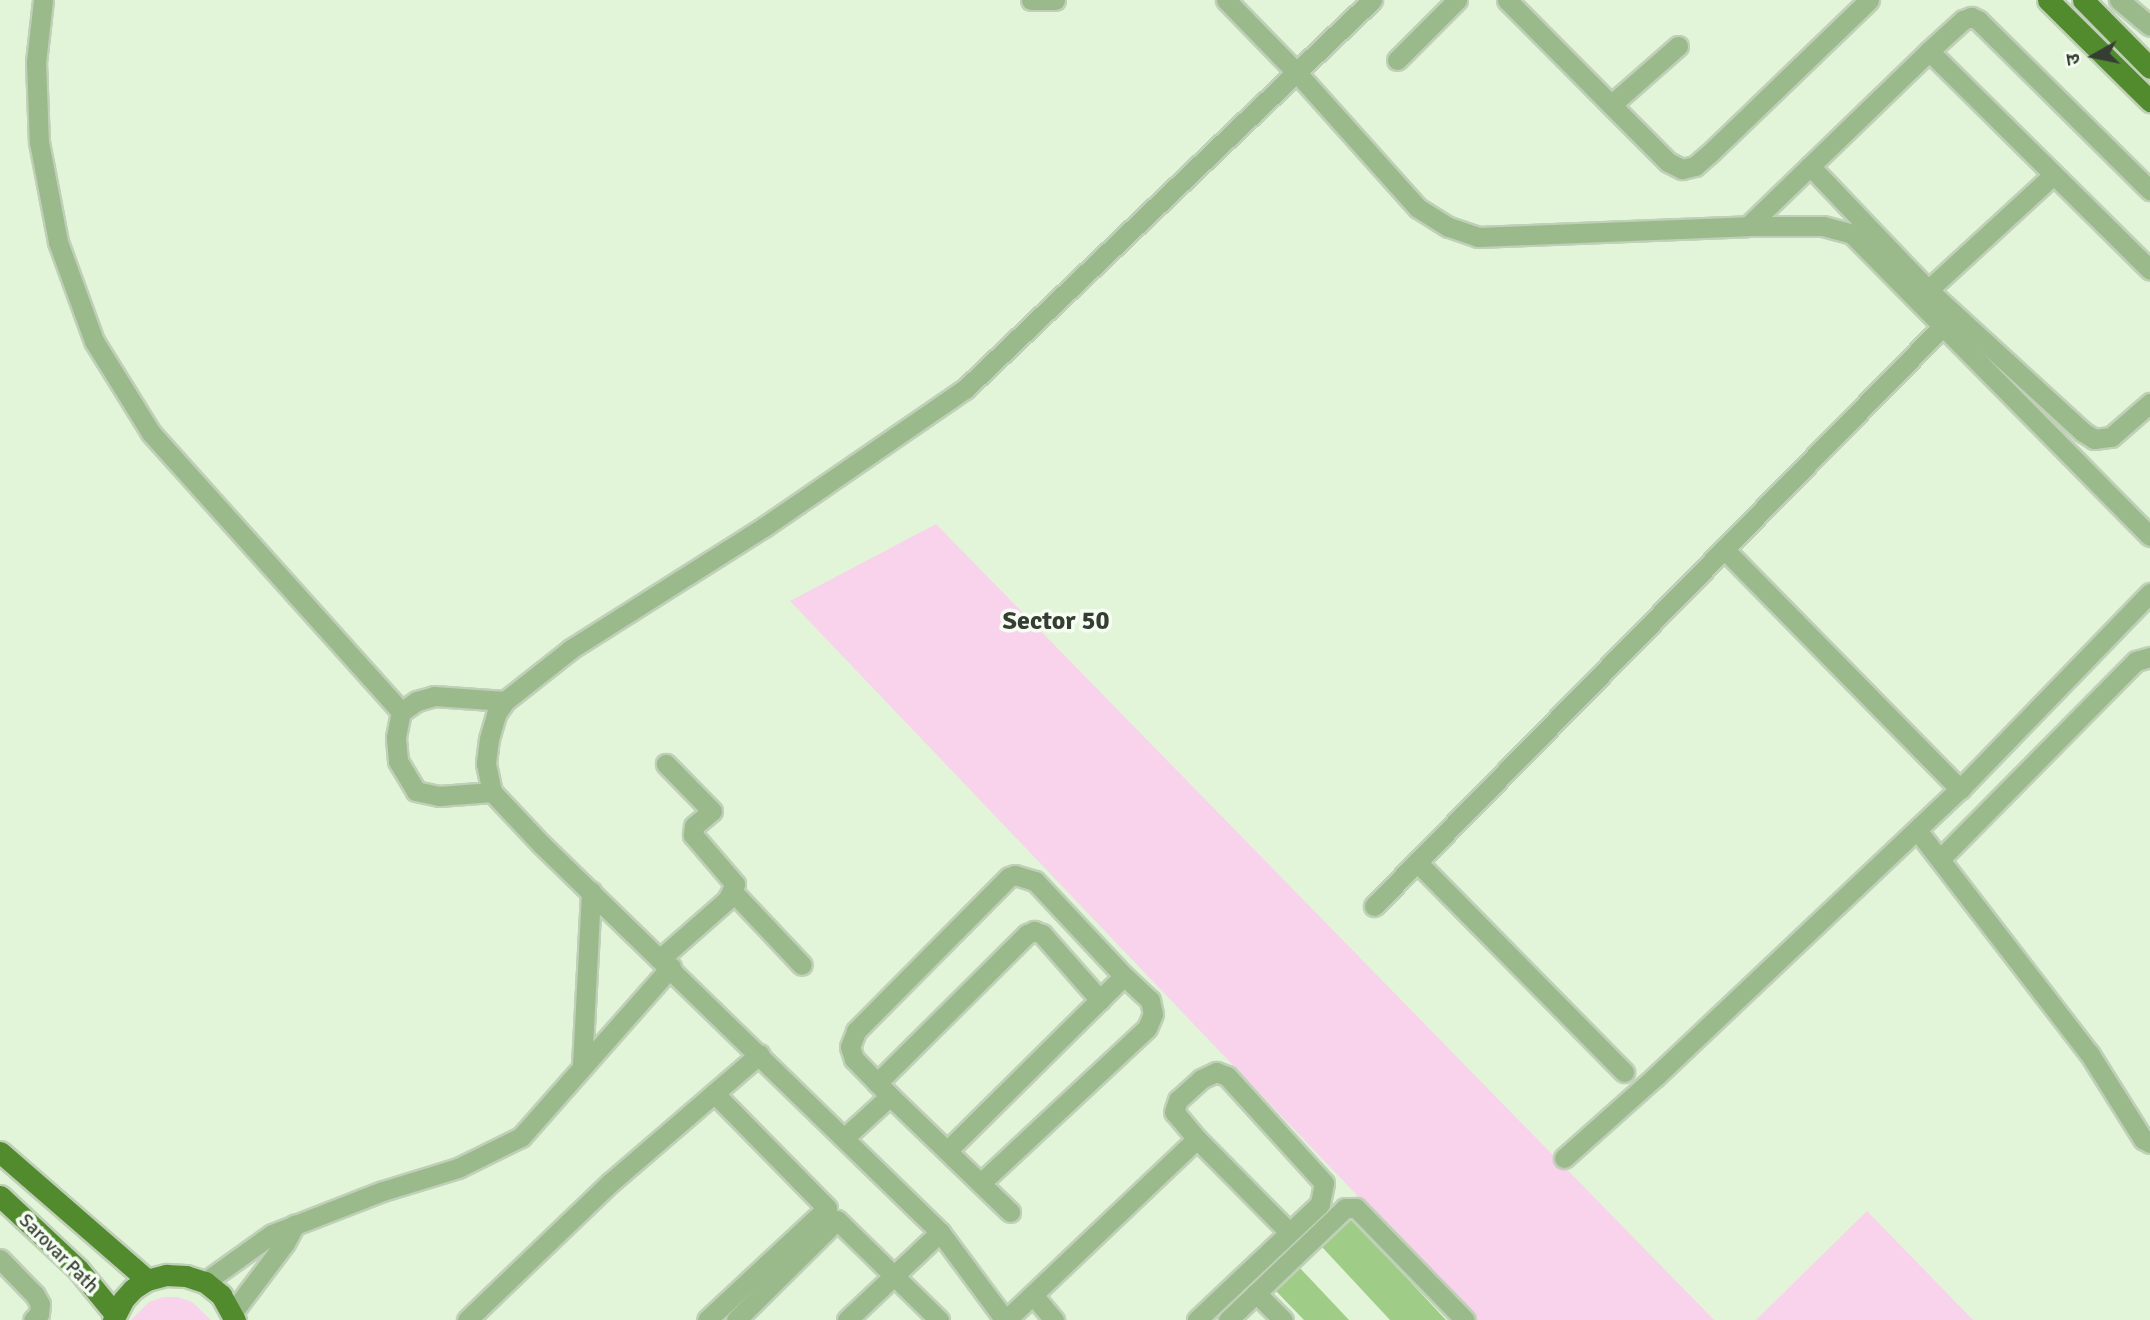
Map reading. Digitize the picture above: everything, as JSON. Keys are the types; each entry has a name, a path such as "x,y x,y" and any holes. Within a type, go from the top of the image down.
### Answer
{"main road":[{"path":"2048,0 2150,102"},
{"path":"2082,0 2150,68"},
{"path":"0,1152 147,1280"},
{"name":"Sarovar Path","path":"0,1196 78,1269 114,1317"},
{"path":"114,1317 122,1300 147,1280 176,1275 205,1282 221,1295 234,1316"}],"street":[{"path":"43,0 36,62 39,142 58,242 94,341 151,433 401,712"},
{"path":"1031,0 1055,0"},
{"path":"1226,0 1298,74 1418,208 1449,227 1478,237 1748,226 1823,226 1852,234 2150,536"},
{"path":"1197,1139 1006,1320 940,1232 492,792 486,763 489,739 496,714 505,701 571,649 764,527 965,389 1298,74 1372,0"},
{"path":"1397,60 1457,0"},
{"path":"1507,0 1668,162 1682,169 1695,166 1869,0"},
{"path":"2119,0 2150,26"},
{"path":"1748,226 1929,51 1963,20 1971,17 1978,20 2150,190"},
{"path":"1612,104 1678,46"},
{"path":"1929,51 2150,270"},
{"path":"1810,166 1928,290 2094,439 2111,437 2150,403"},
{"path":"1928,290 2053,175"},
{"path":"1374,906 1943,326"},
{"path":"1724,549 1960,789"},
{"path":"1564,1158 1655,1077 1960,789 2150,593"},
{"path":"1940,859 2136,661 2150,657"},
{"path":"492,792 439,796 415,791 398,761 396,737 401,712 416,701 434,696 505,701"},
{"path":"205,1282 272,1234 458,1168 521,1137 666,962 733,892 736,884 694,835 694,826 712,811 666,764"},
{"path":"1917,830 2089,1054 2143,1139 2150,1143"},
{"path":"1417,862 1623,1072"},
{"path":"982,1182 1147,1027 1153,1014 1150,1000 1035,881 1016,875 1009,877 856,1031 850,1047 854,1059 1010,1212"},
{"path":"582,1065 591,891"},
{"path":"733,892 802,965"},
{"path":"844,1138 884,1089 1027,934 1034,931 1042,934 1100,1000"},
{"path":"948,1150 1124,976"},
{"path":"467,1320 611,1182 760,1054"},
{"path":"1197,1320 1320,1204 1324,1183 1227,1076 1216,1072 1201,1079 1178,1100 1174,1112 1289,1232"},
{"path":"707,1320 827,1208 714,1093"},
{"path":"1228,1320 1345,1208 1356,1208 1465,1320"},
{"path":"736,1320 837,1220 939,1320"},
{"path":"234,1316 285,1243 295,1224"},
{"path":"847,1320 940,1232"},
{"path":"0,1259 35,1295 40,1304 39,1314 33,1320"},
{"path":"1256,1293 1283,1320"},
{"path":"1033,1294 1054,1320"}],"shaded area":[{"path":"936,524 1714,1320 1476,1320 790,601"},
{"path":"1867,1211 1973,1320 1756,1320"},
{"path":"163,1297 178,1297 192,1302 211,1320 131,1320 149,1302"}],"building":[{"path":"1351,1220 1446,1320 1390,1320 1322,1247"},
{"path":"1300,1268 1349,1320 1304,1320 1276,1291"}],"district":[{"name":"Sector 50","path":"1056,622"}]}
